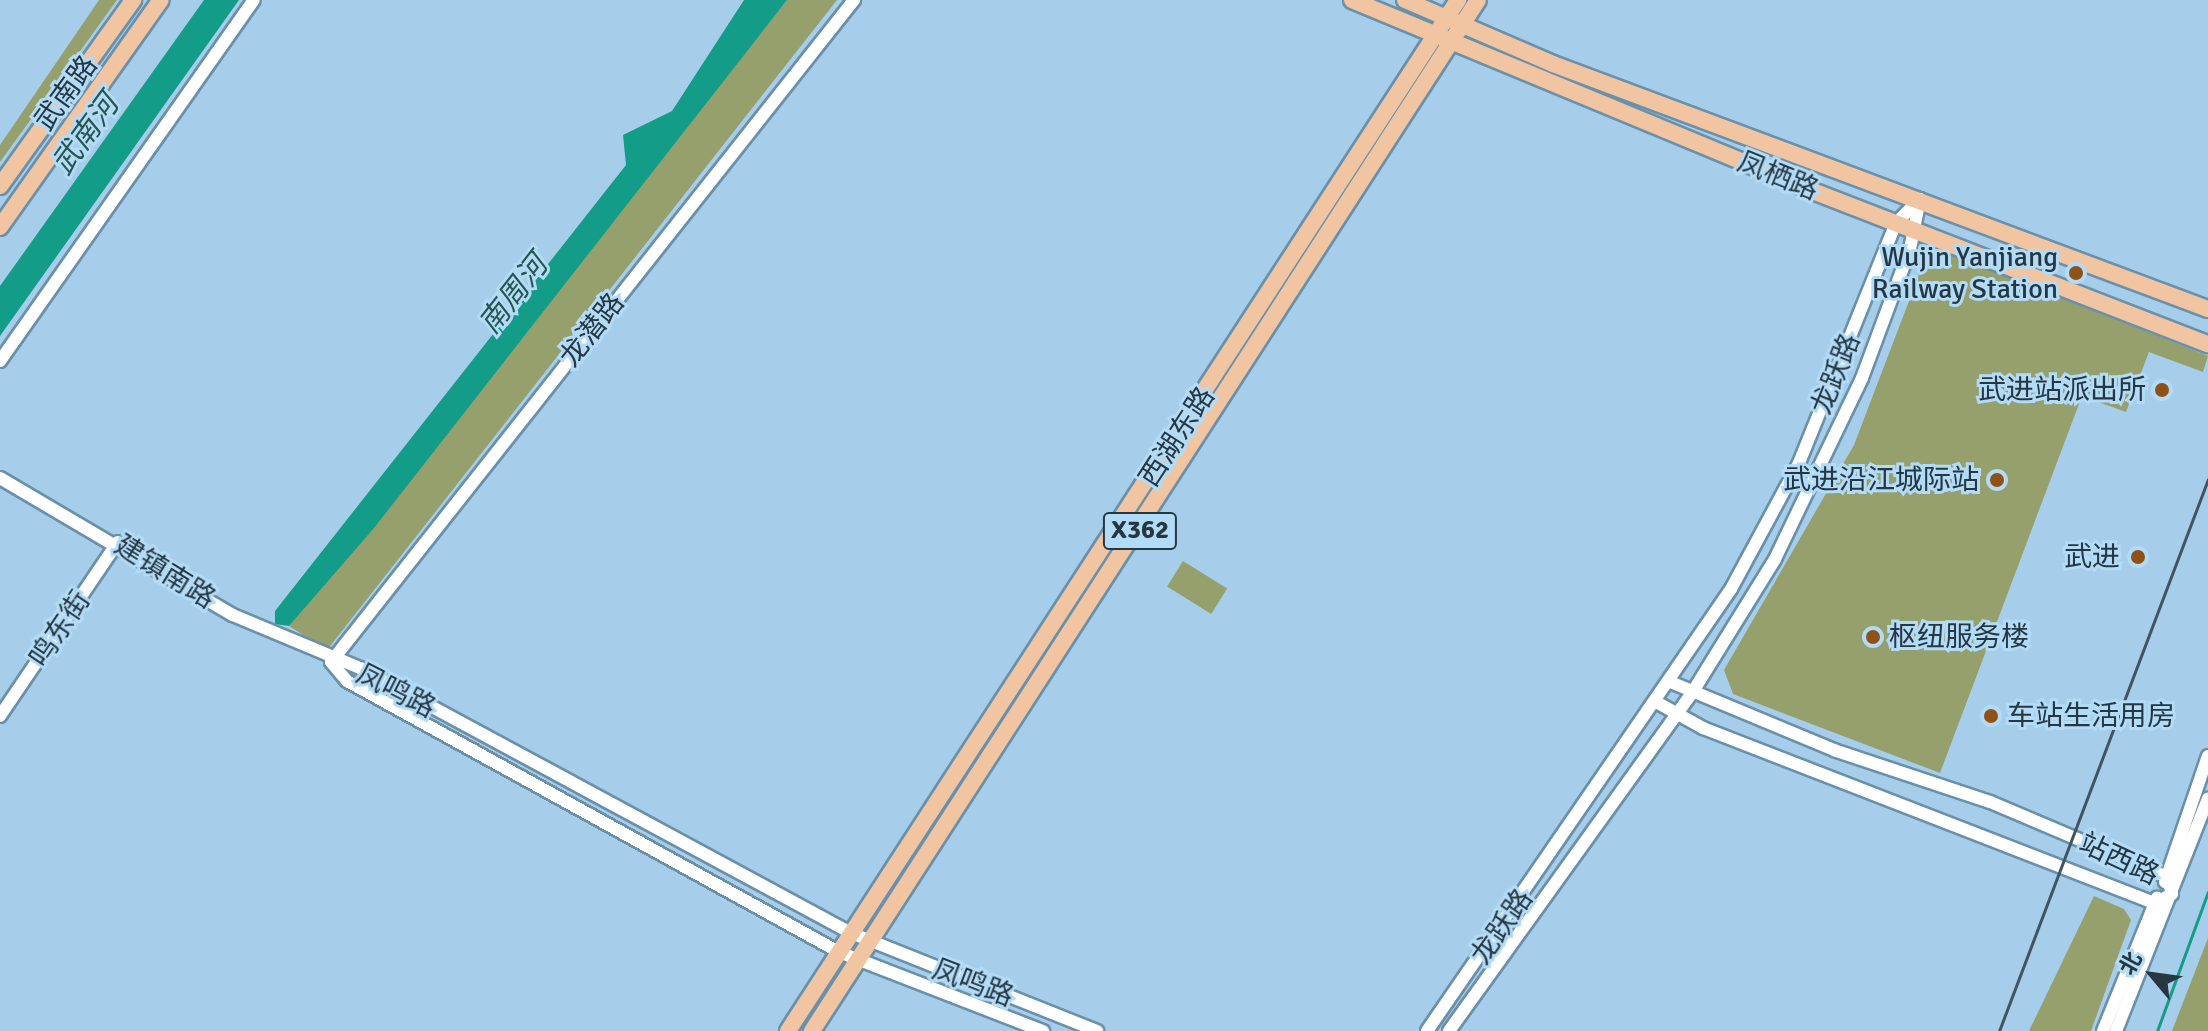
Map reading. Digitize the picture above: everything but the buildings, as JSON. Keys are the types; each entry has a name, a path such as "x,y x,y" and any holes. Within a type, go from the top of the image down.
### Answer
{"main road":[{"name":"武南路","path":"0,186 133,0"},
{"name":"武南路","path":"0,227 161,0"},
{"name":"凤栖路","path":"1352,0 1896,223 2208,344"},
{"name":"凤栖路","path":"1405,0 1463,27 2208,309"},
{"name":"西湖东路","path":"788,1031 1458,0"},
{"name":"西湖东路","path":"812,1031 1478,0"}],"street":[{"path":"0,361 254,0"},
{"name":"龙潜路","path":"331,662 854,0"},
{"name":"龙跃路","path":"1427,1031 1671,682 1799,463 1896,223 1920,199"},
{"name":"龙跃路","path":"1449,1031 1692,693 1826,460 1916,230 1920,199"},
{"name":"建镇南路","path":"0,478 118,542 233,615 331,662"},
{"name":"鸣东街","path":"0,716 118,542"},
{"name":"凤鸣路","path":"331,662 360,668 851,933 1097,1031"},
{"name":"凤鸣路","path":"331,662 347,681 839,952 1043,1031"},
{"name":"站西路","path":"1656,702 1678,711 1703,728 2155,903 2172,894 2167,877 1963,791 1692,693 1671,682"},
{"path":"2103,1031 2167,877 2208,756"},
{"path":"2116,1031 2208,799"}],"shaded area":[{"path":"99,0 117,0 0,162 0,145"},
{"path":"204,0 239,0 0,336 0,286"},
{"path":"744,0 787,0 374,528 289,626 275,624 275,611 626,165 623,135 672,111"},
{"path":"787,0 837,0 327,650 289,626"},
{"path":"1930,246 2208,356 2203,372 2149,352 2126,412 2082,396 1940,773 1733,694 1724,670 1854,445"},
{"path":"1183,561 1227,589 1211,614 1167,586"},
{"path":"2094,896 2124,909 2131,920 2091,1031 2029,1031"},
{"path":"2208,938 2208,1031 2172,1031"}],"waterway":[{"path":"2157,1031 2208,892"}],"railway":[{"path":"1999,1031 2208,479"}],"place":[{"name":"Wujin Yanjiang Railway Station","path":"2076,273"},
{"name":"武进站派出所","path":"2162,390"},
{"name":"武进沿江城际站","path":"1997,480"},
{"name":"武进","path":"2138,557"},
{"name":"枢纽服务楼","path":"1873,637"},
{"name":"车站生活用房","path":"1991,716"}],"water label":[{"name":"武南河","path":"86,135"},
{"name":"南周河","path":"514,295"}]}
